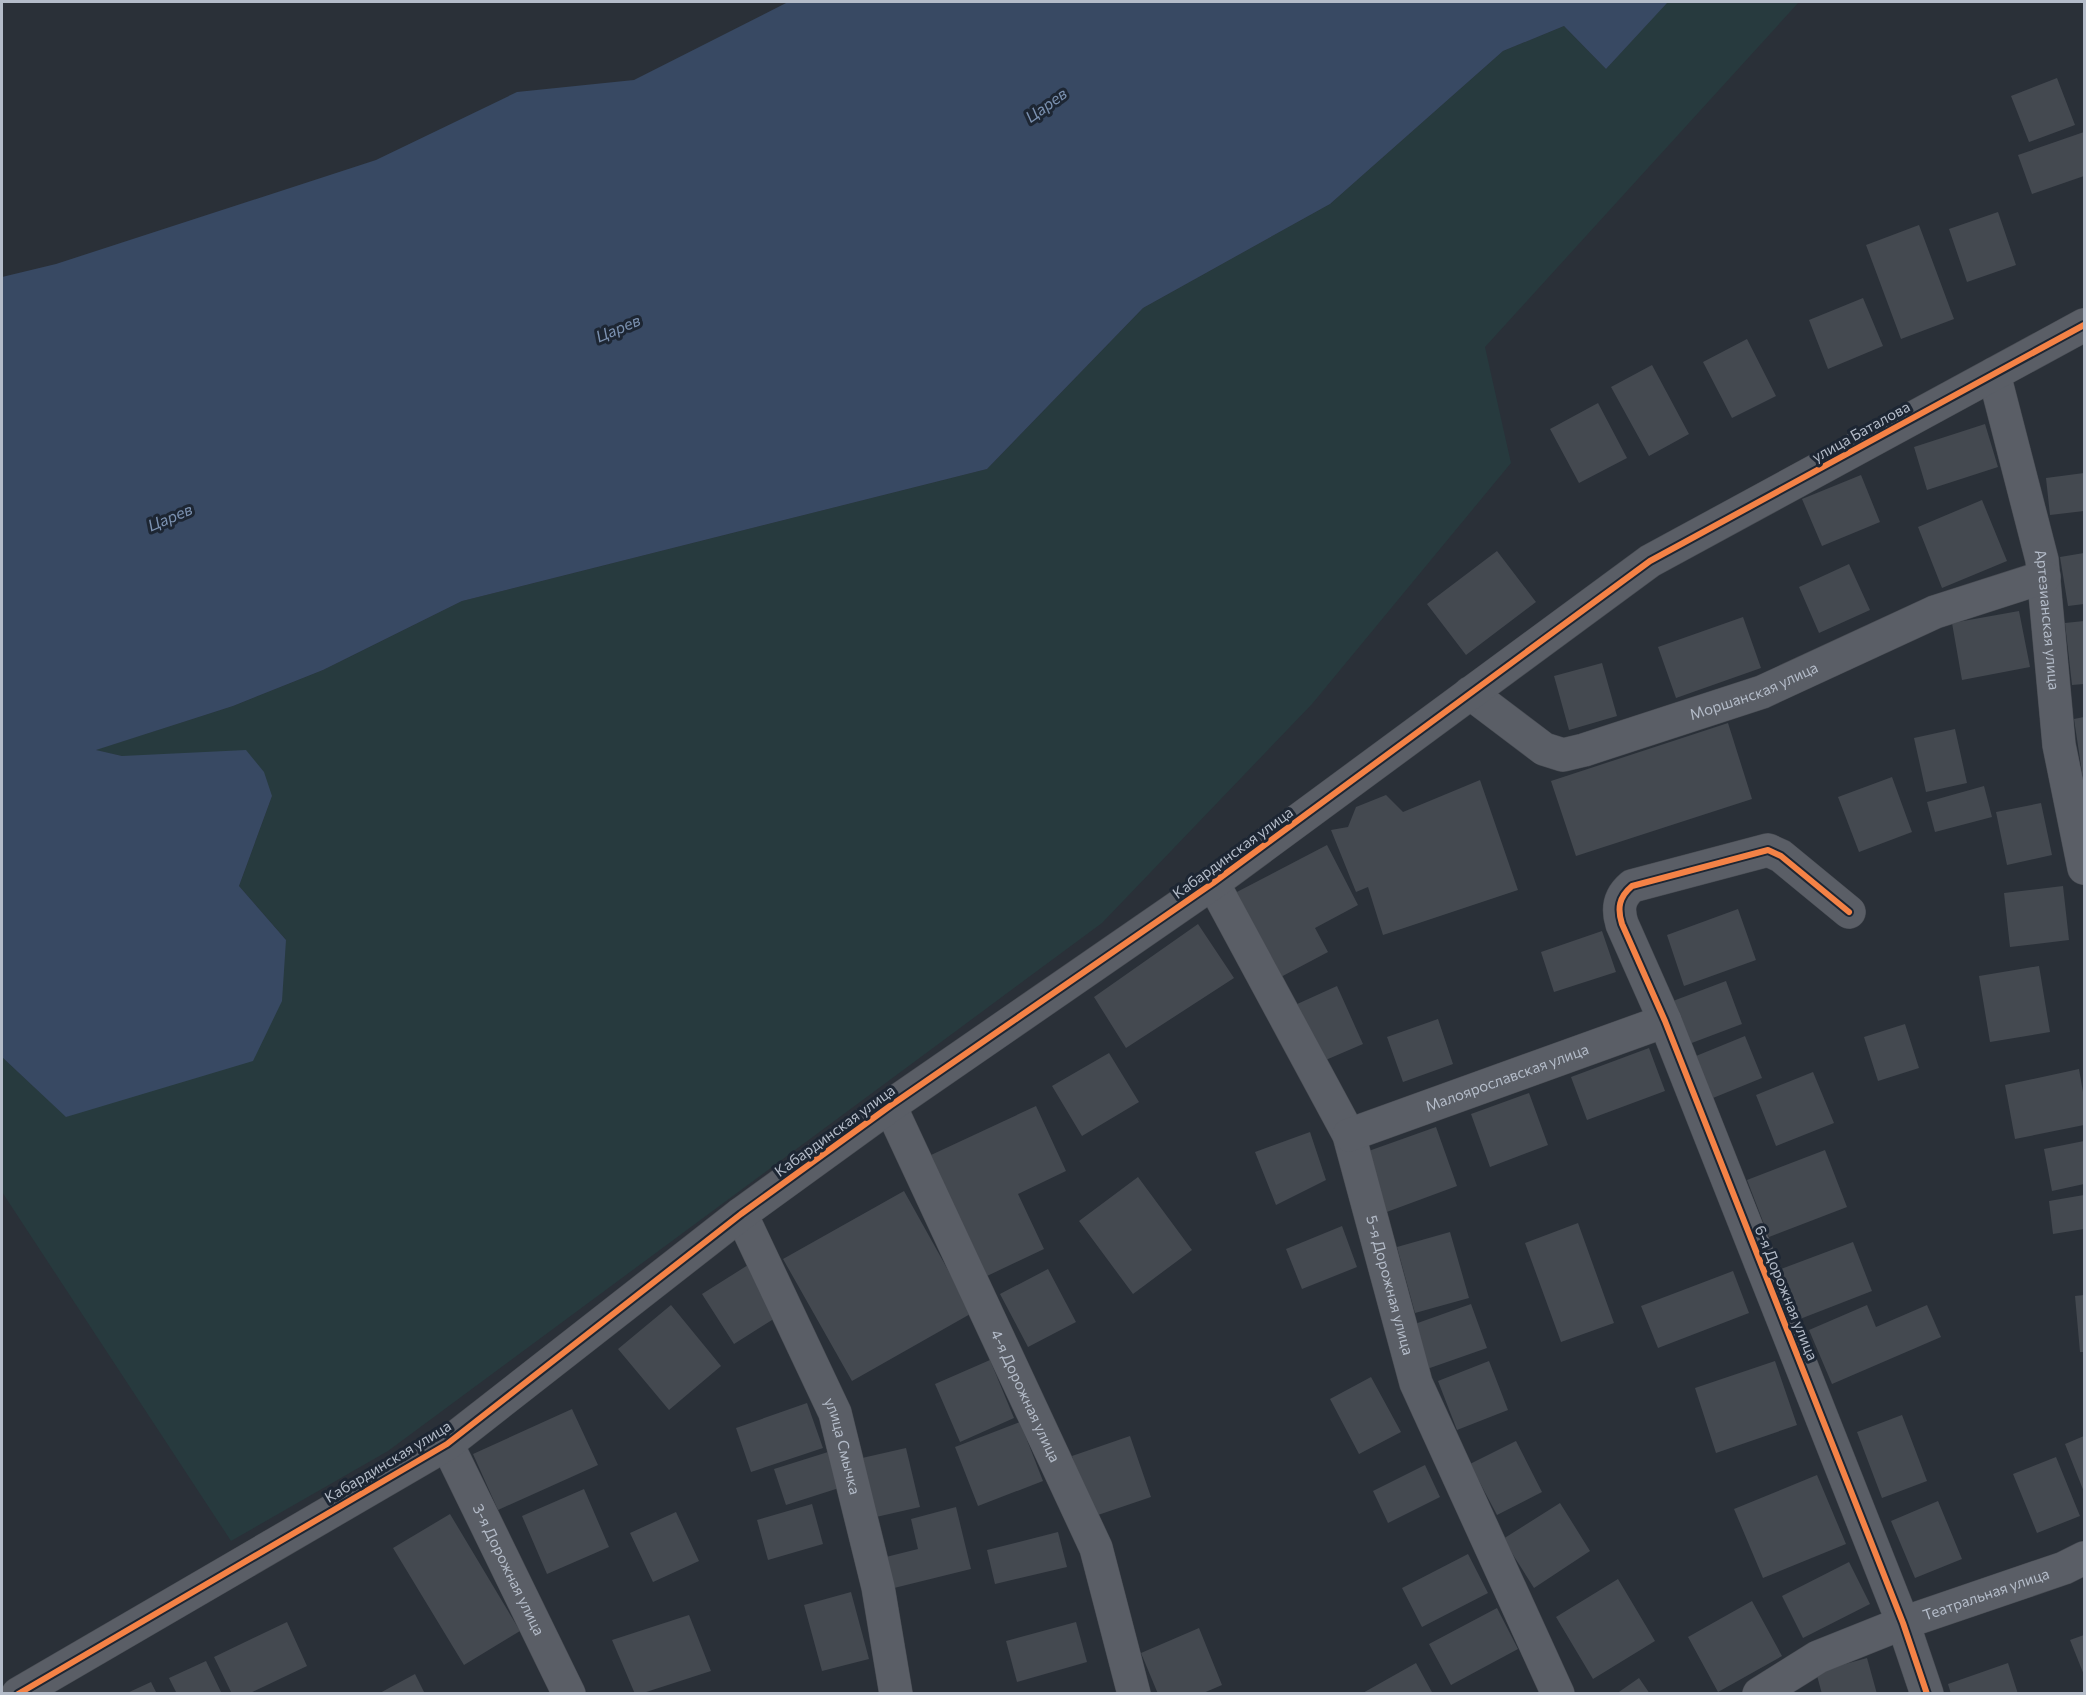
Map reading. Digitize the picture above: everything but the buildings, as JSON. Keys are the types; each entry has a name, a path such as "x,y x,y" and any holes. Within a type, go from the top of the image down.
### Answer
{"street":[{"name":"улица Баталова","path":"1650,561 2085,325"},
{"name":"Артезианская улица","path":"1994,374 2042,560 2059,745 2085,868"},
{"name":"Кабардинская улица","path":"18,1694 447,1444 741,1214 890,1106 1214,883 1650,561"},
{"name":"Моршанская улица","path":"1470,693 1544,749 1563,755 1761,692 1935,612 2044,577"},
{"name":"6-я Дорожная улица","path":"1849,912 1781,856 1768,850 1632,886 1624,892 1619,904 1622,924 1665,1021 1903,1623 1927,1694"},
{"name":"5-я Дорожная улица","path":"1214,883 1349,1135 1416,1383 1558,1694"},
{"name":"Малоярославская улица","path":"1349,1135 1665,1021"},
{"name":"4-я Дорожная улица","path":"890,1106 1096,1548 1134,1694"},
{"name":"улица Смычка","path":"741,1214 835,1413 878,1587 896,1694"},
{"name":"3-я Дорожная улица","path":"447,1444 569,1694"},
{"name":"Театральная улица","path":"1759,1694 1818,1657 1903,1623 2064,1568 2085,1558"}],"green space":[{"path":"1667,2 1799,2 1485,347 1511,463 1312,704 1102,923 388,1451 231,1541 2,1192 2,1057 67,1117 286,940 239,886 272,796 95,750 233,706 323,670 462,601 987,469 1143,308 1330,204 1503,51 1564,26 1606,69"}],"water":[{"name":"Царев","path":"788,2 1667,3 1606,69 1564,26 1503,51 1330,204 1143,308 987,469 462,601 323,670 233,706 96,750 122,756 246,750 264,772 272,796 239,886 286,940 282,1001 253,1061 66,1117 2,1057 2,277 56,264 376,160 517,92 634,80"}],"cycle path":[{"path":"18,1694 447,1444 741,1214 890,1106 1213,883 1650,561 2084,325"},
{"path":"1849,912 1781,856 1768,850 1632,886 1624,894 1620,908 1622,924 1665,1021 1903,1623 1927,1694"}]}
